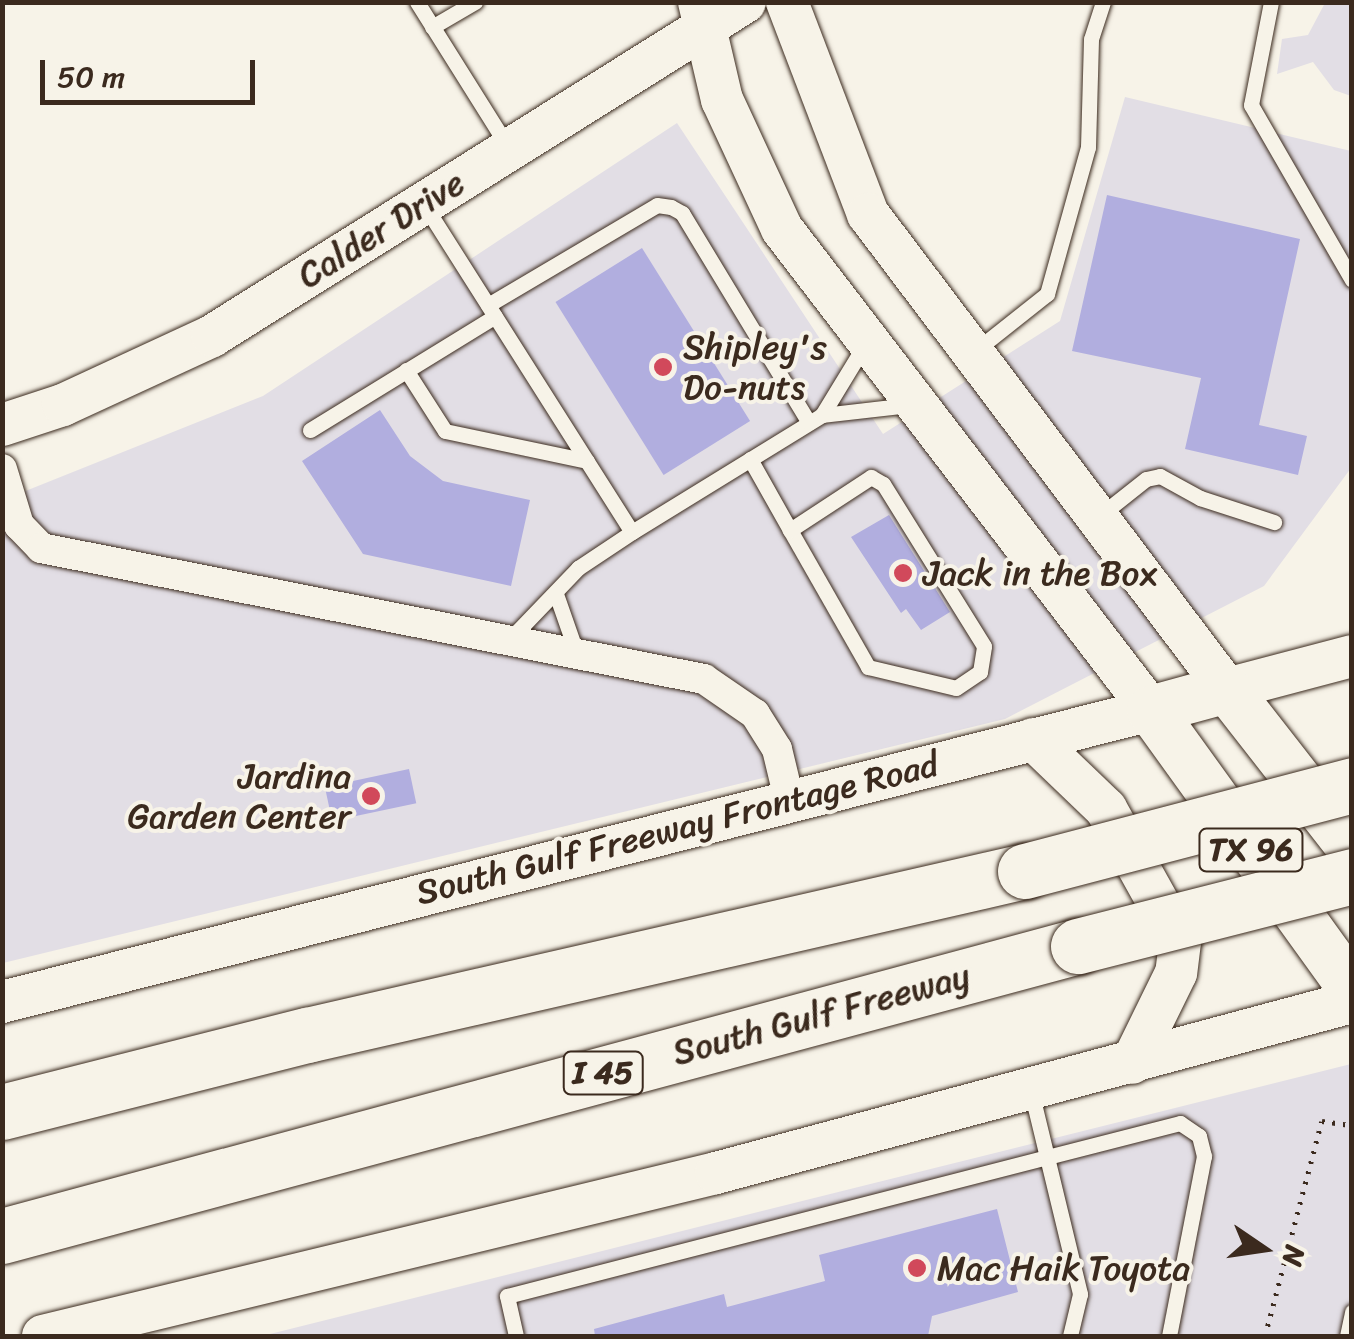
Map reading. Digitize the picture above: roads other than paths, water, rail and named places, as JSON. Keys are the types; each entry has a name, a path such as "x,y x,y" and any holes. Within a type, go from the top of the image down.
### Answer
{"highway":[{"path":"2,1112 1025,871 1352,785"},
{"name":"South Gulf Freeway","path":"2,1236 1352,876"},
{"path":"2,1082 206,1032 476,998"},
{"path":"2,1272 129,1201"}],"main road":[{"name":"Calder Drive","path":"2,425 63,405 212,336 509,149 700,16 745,2"},
{"path":"787,2 868,214 970,354 1227,689"},
{"path":"700,16 722,100 782,229 1151,710"},
{"name":"South Gulf Freeway Frontage Road","path":"2,1002 1352,656"},
{"name":"TX 96","path":"1227,689 1352,849"},
{"name":"TX 96","path":"1151,710 1352,990"},
{"path":"1033,739 1106,809 1180,942 1176,973 1132,1063"},
{"path":"42,1336 1031,1091 1352,1002"}],"street":[{"path":"2,470 19,525 40,548 704,679 742,706 777,750 790,799"}],"lane":[{"path":"416,2 509,149"},
{"path":"432,27 475,2"},
{"path":"970,354 1047,294 1088,147 1091,39 1103,2"},
{"path":"1271,2 1251,105 1352,280"},
{"path":"423,203 632,532"},
{"path":"310,430 658,205 682,213 816,419"},
{"path":"816,419 867,342"},
{"path":"406,370 446,431 587,461"},
{"path":"509,640 578,568 816,419 914,405"},
{"path":"750,459 790,530 868,667 956,688 980,672 984,646 883,484 872,478 790,530"},
{"path":"1095,519 1146,479 1160,476 1200,498 1274,522"},
{"path":"556,594 577,654"},
{"path":"1031,1091 1080,1294 1070,1336"},
{"path":"516,1336 507,1296 1180,1123 1200,1136 1204,1156 1169,1336"},
{"path":"1347,1336 1352,1312"}],"place":[{"name":"Shipley's Do-nuts","path":"663,367"},
{"name":"Jack in the Box","path":"903,573"},
{"name":"Jardina Garden Center","path":"371,796"},
{"name":"Mac Haik Toyota","path":"917,1268"}]}
